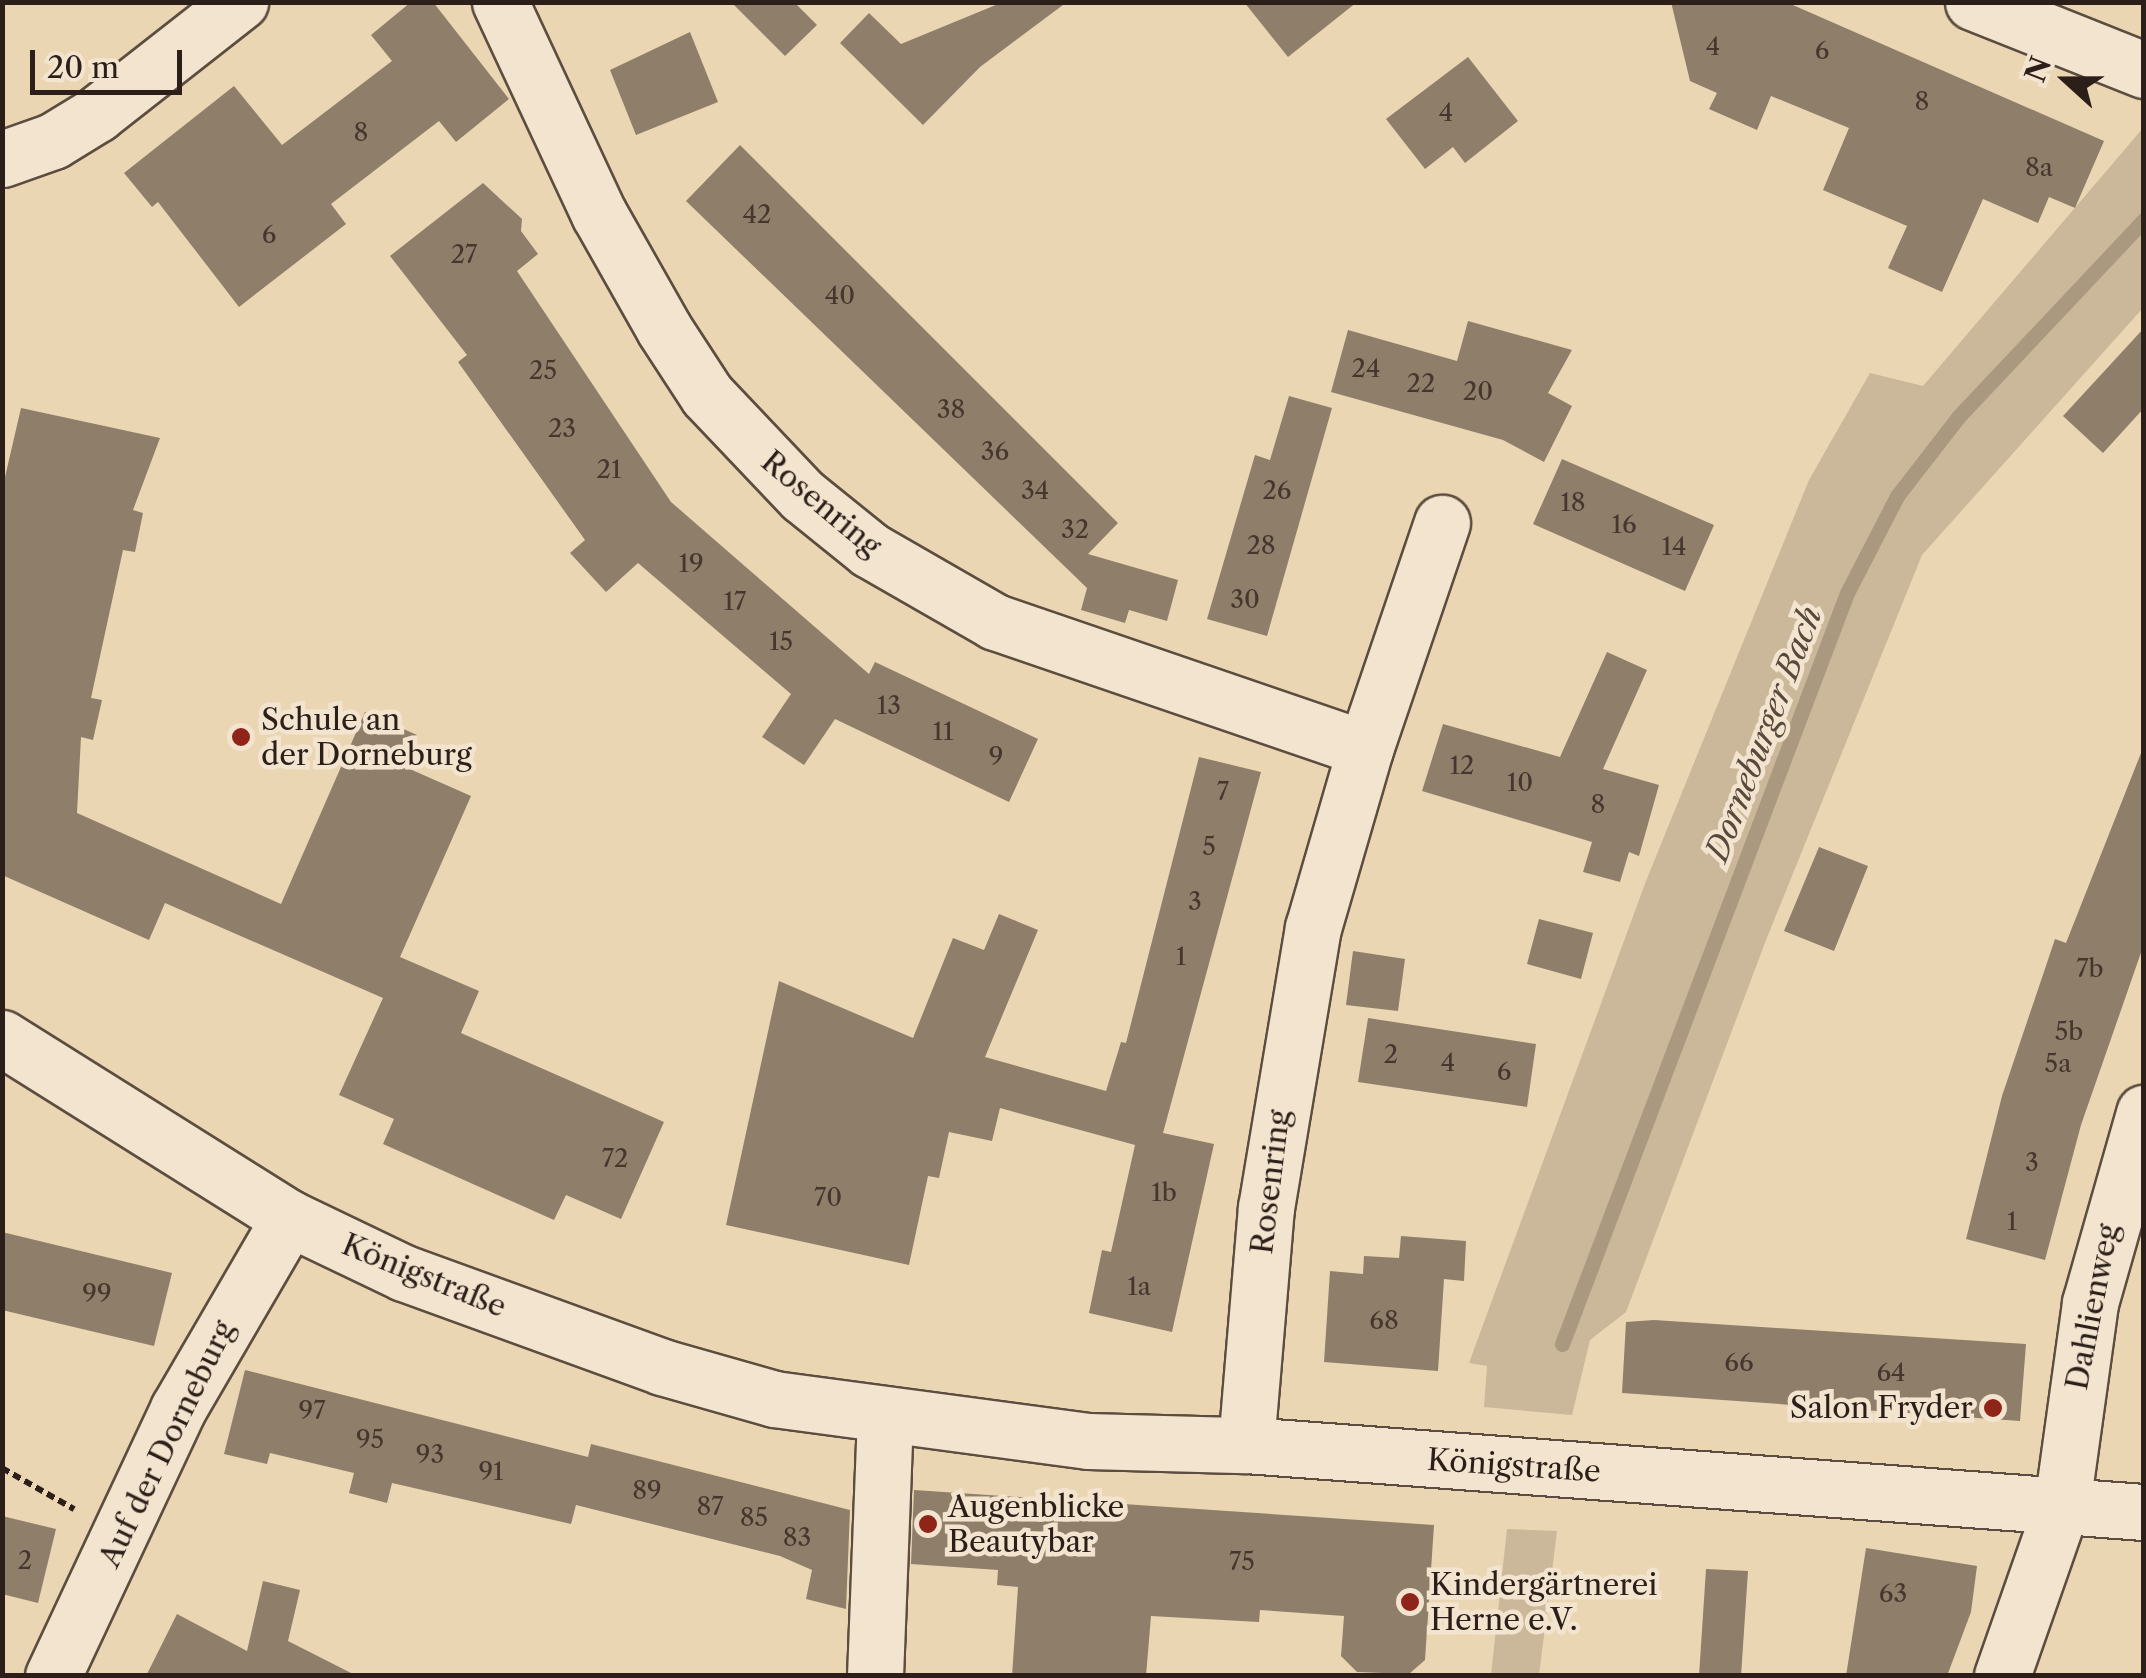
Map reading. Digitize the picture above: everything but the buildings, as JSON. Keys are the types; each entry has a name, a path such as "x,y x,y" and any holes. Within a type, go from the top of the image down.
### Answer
{"street":[{"path":"2,159 54,141 97,114 240,2"},
{"name":"Rosenring","path":"500,2 599,214 664,329 707,395 803,496 870,550 995,622 1365,748"},
{"path":"1973,2 2144,70"},
{"name":"Rosenring","path":"1246,1445 1280,1114 1313,928 1365,748 1442,524"},
{"name":"Königstraße","path":"2,1038 289,1218 404,1272 662,1366 774,1398 885,1418 1088,1441 1246,1445 2144,1512"},
{"name":"Dahlienweg","path":"2002,1676 2062,1506 2090,1303 2144,1113"},
{"name":"Auf der Dorneburg","path":"53,1676 178,1408 289,1218"},
{"path":"875,1676 885,1418"}],"path":[{"path":"2,1468 118,1534"}],"shaded area":[{"path":"2143,128 2143,308 1922,555 1766,940 1626,1312 1590,1340 1572,1415 1484,1407 1487,1366 1469,1363 1646,881 1809,480 1870,373 1923,386"},
{"path":"1507,1529 1557,1531 1539,1675 1491,1675"}],"waterway":[{"name":"Dorneburger Bach","path":"1562,1344 1847,593 1897,496 1959,416 2144,220"}],"place":[{"name":"Schule an der Dorneburg","path":"241,737"},
{"name":"Salon Fryder","path":"1993,1408"},
{"name":"Augenblicke Beautybar","path":"928,1524"},
{"name":"Kindergärtnerei Herne e.V.","path":"1410,1602"}]}
